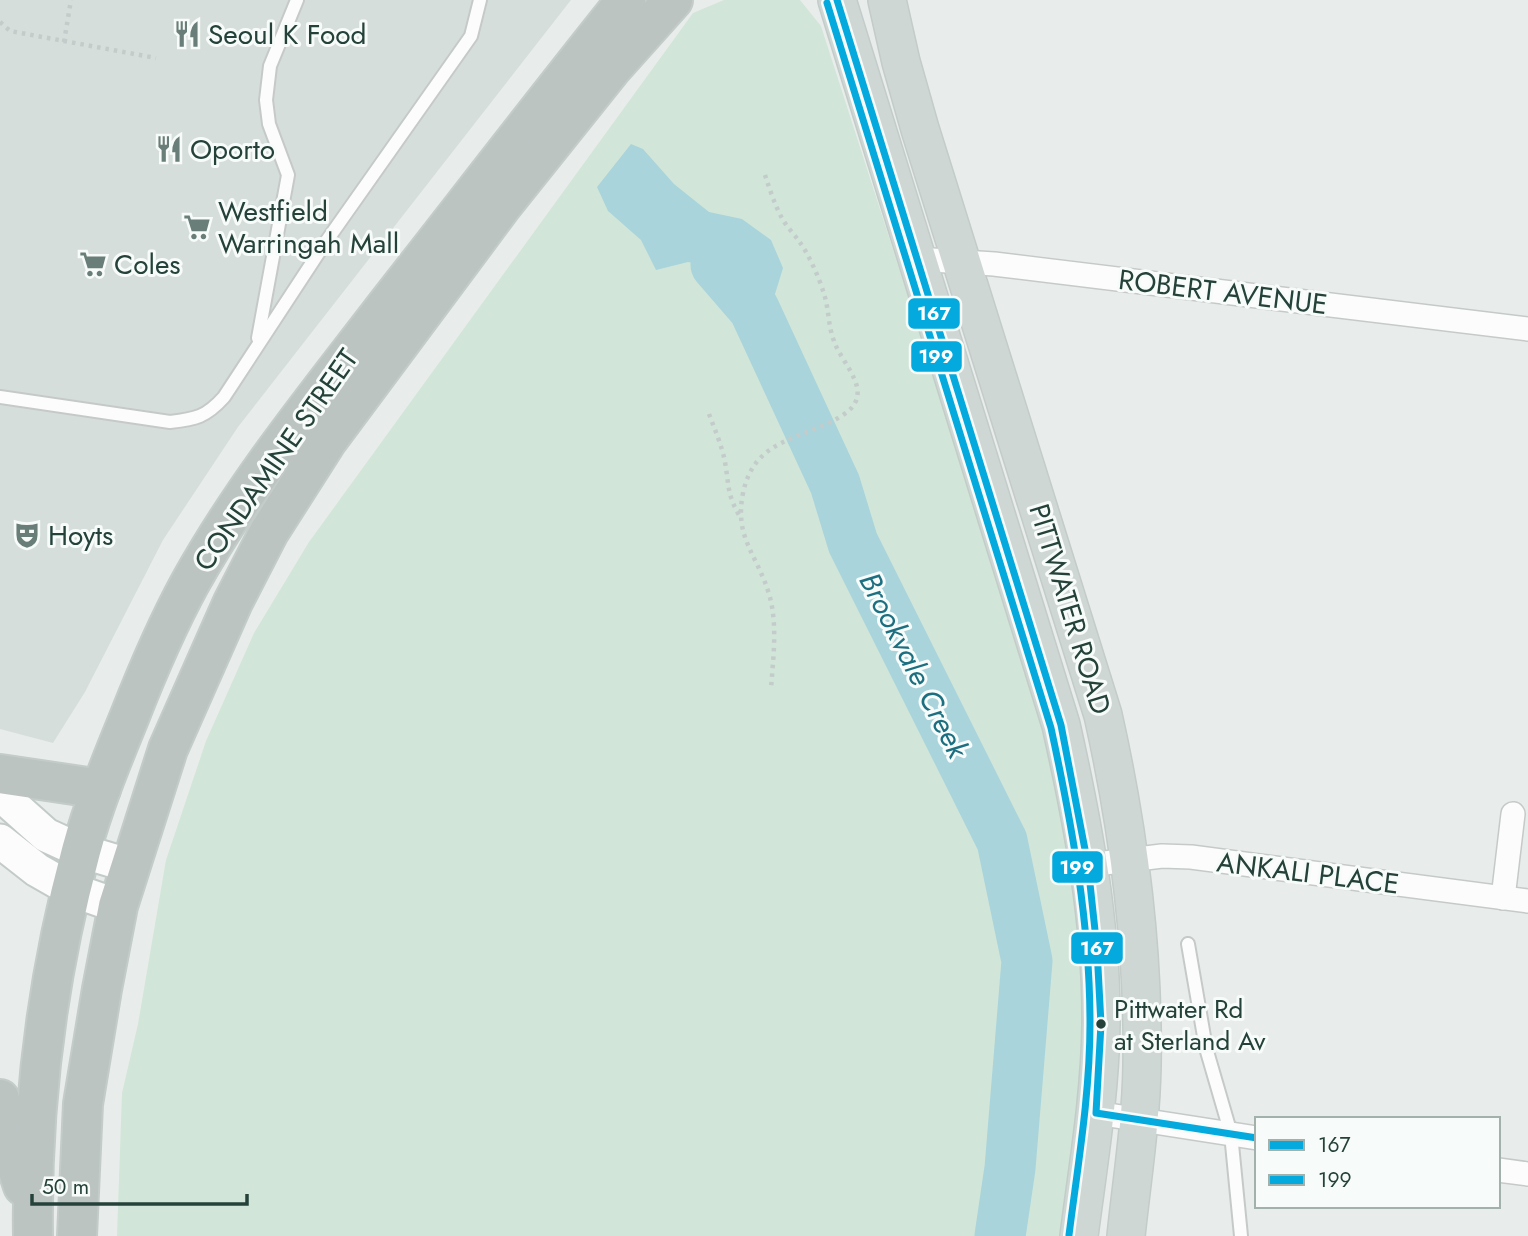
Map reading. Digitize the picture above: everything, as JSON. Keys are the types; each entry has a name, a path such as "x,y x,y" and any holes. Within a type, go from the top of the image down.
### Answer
{"highway":[{"name":"CONDAMINE STREET","path":"33,1225 33,1146 38,1076 53,977 81,851 101,789 157,648 190,584 230,517 316,397 626,0"},
{"name":"CONDAMINE STREET","path":"77,1236 83,1104 118,906 168,749 200,674 269,532 327,441 501,207 613,67 673,0"},
{"path":"0,775 101,789"},
{"path":"0,1099 6,1134 33,1225"}],"main road":[{"name":"PITTWATER ROAD","path":"838,0 1061,725 1088,865 1097,948 1101,1024 1096,1113 1079,1236"},
{"name":"PITTWATER ROAD","path":"887,0 904,73 1103,716 1116,776 1137,916 1141,1001 1139,1119 1126,1236"}],"street":[{"name":"ROBERT AVENUE","path":"917,259 962,261 1528,329"},
{"path":"0,794 46,835 81,851 131,866"},
{"path":"1503,898 1513,814"},
{"path":"0,841 37,870 72,890 118,906"},
{"name":"ANKALI PLACE","path":"1088,865 1162,856 1191,858 1528,901"},
{"path":"1096,1113 1255,1138"},
{"path":"1500,1170 1528,1174"}],"lane":[{"path":"257,345 288,175 269,124 266,100 270,66 298,0"},
{"path":"0,397 170,422 191,420 209,413 224,397 323,246 471,36 480,0"},
{"path":"1188,944 1206,1048 1231,1134 1241,1236"}],"path":[{"path":"64,41 71,0"},
{"path":"0,22 10,32 156,58"},
{"path":"739,516 744,489 753,466 772,446 842,415 854,405 857,391 853,373 835,344 824,295 816,275 800,243 783,221 765,175"},
{"path":"709,414 725,464 726,484 731,502 769,593 773,613 771,690"}],"shaded area":[{"name":"Westfield Warringah Mall","path":"0,0 571,0 238,427 163,540 85,692 53,743 0,729"}],"green space":[{"path":"724,0 800,0 821,26 1049,734 1084,949 1085,1100 1064,1236 117,1236 122,1093 138,1024 166,860 206,741 254,633 309,542 693,13"}],"water":[{"path":"631,144 643,149 674,184 709,212 742,219 771,240 783,268 771,307 750,327 699,264 688,262 656,270 641,240 608,211 597,187"}],"waterway":[{"name":"Brookvale Creek","path":"716,265 754,309 835,484 853,543 1002,841 1027,961 1010,1168 1000,1236"}],"transit line":[{"name":"167","path":"837,0 1061,725 1088,865 1097,949 1101,1024 1096,1113 1255,1138"},
{"name":"199","path":"827,3 1051,728 1066,801 1083,911 1090,1023 1086,1103 1069,1235"}],"place":[{"name":"Seoul K Food","path":"187,34"},
{"name":"Oporto","path":"169,149"},
{"name":"Westfield Warringah Mall","path":"197,227"},
{"name":"Coles","path":"93,264"},
{"name":"Hoyts","path":"27,535"},
{"name":"Pittwater Rd at Sterland Av","path":"1101,1024"}]}
